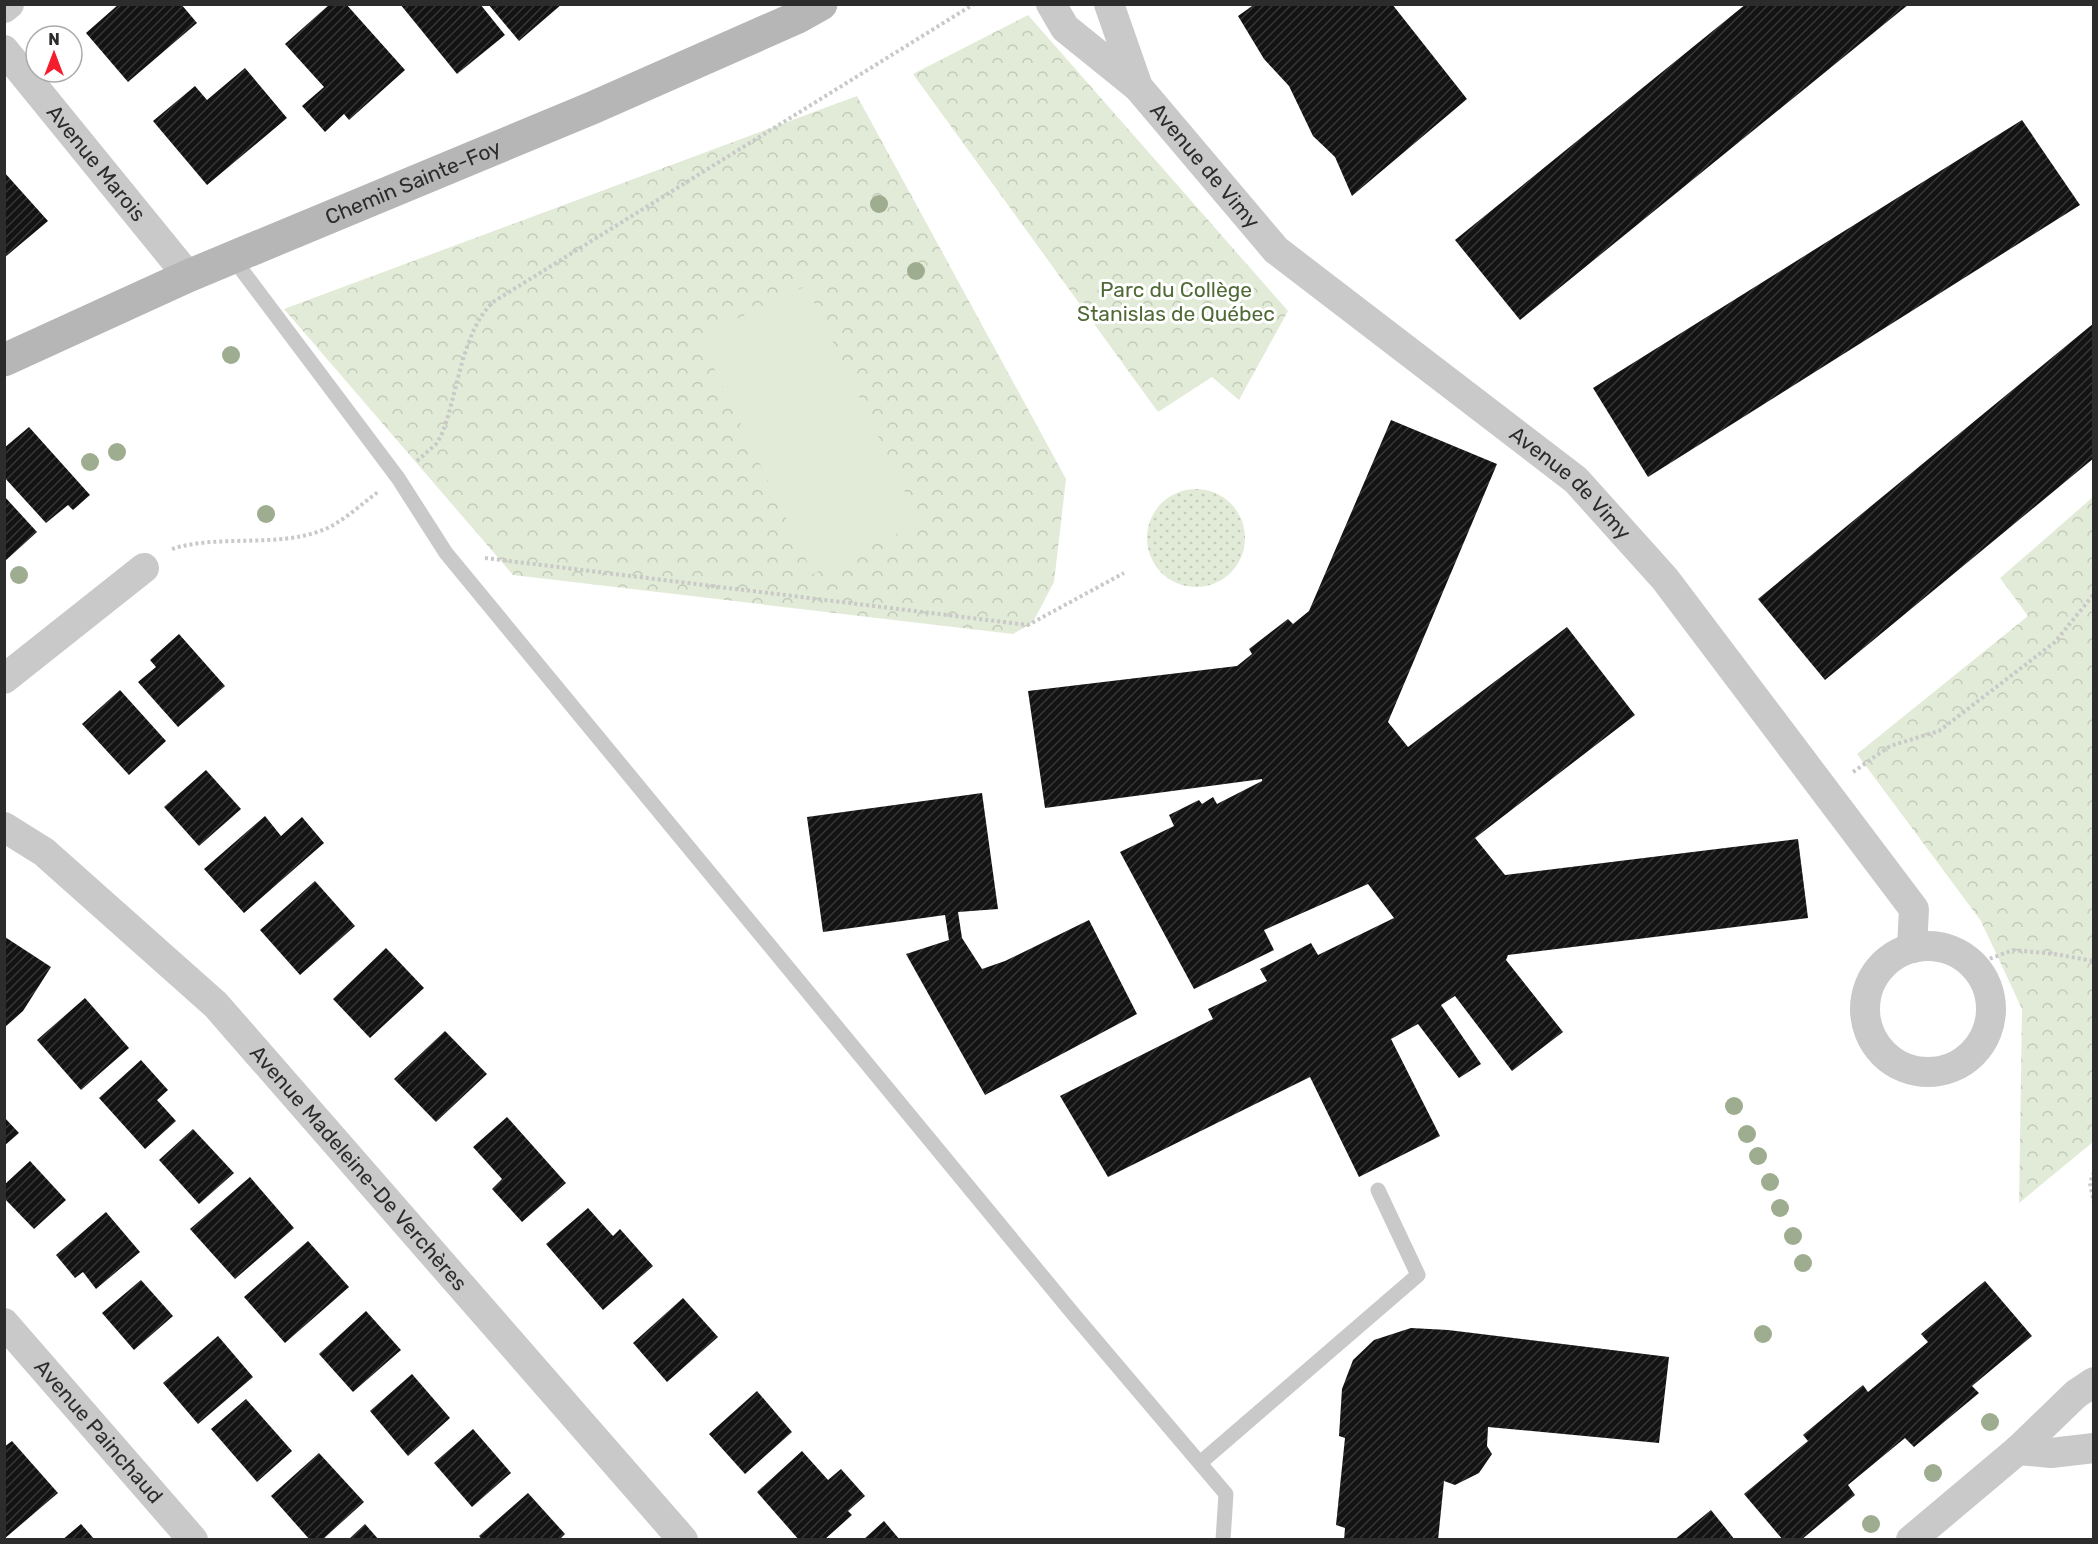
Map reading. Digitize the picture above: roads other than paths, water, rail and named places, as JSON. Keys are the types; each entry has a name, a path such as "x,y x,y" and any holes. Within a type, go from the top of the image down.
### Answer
{"main road":[{"name":"Chemin Sainte-Foy","path":"4,360 188,276 592,108 796,18 821,4"}],"street":[{"path":"4,8 9,4"},
{"name":"Avenue de Vimy","path":"1051,4 1065,28 1138,87 1276,250 1576,480 1665,579 1914,909 1912,948"},
{"name":"Avenue de Vimy","path":"1110,4 1138,87"},
{"name":"Avenue Marois","path":"4,50 188,276"},
{"path":"4,679 144,568"},
{"name":"Avenue Madeleine-De Verchères","path":"4,827 44,852 216,1005 683,1539"},
{"path":"1934,946 1956,952 1973,965 1986,983 1991,1002 1990,1024 1981,1044 1971,1056 1952,1068 1919,1072 1898,1064 1878,1047 1868,1028 1865,1006 1870,984 1883,965 1901,952 1912,948 1934,946"},
{"name":"Avenue Painchaud","path":"4,1323 193,1539"},
{"path":"1911,1539 2018,1450 2076,1394 2094,1382"},
{"path":"2018,1450 2051,1454 2094,1448"}],"lane":[{"path":"232,258 398,478 446,553 1082,1324 1226,1494 1223,1539"},
{"path":"1200,1463 1418,1275 1378,1190"}],"park label":[{"name":"Parc du Collège Stanislas de Québec","path":"1176,302"}]}
